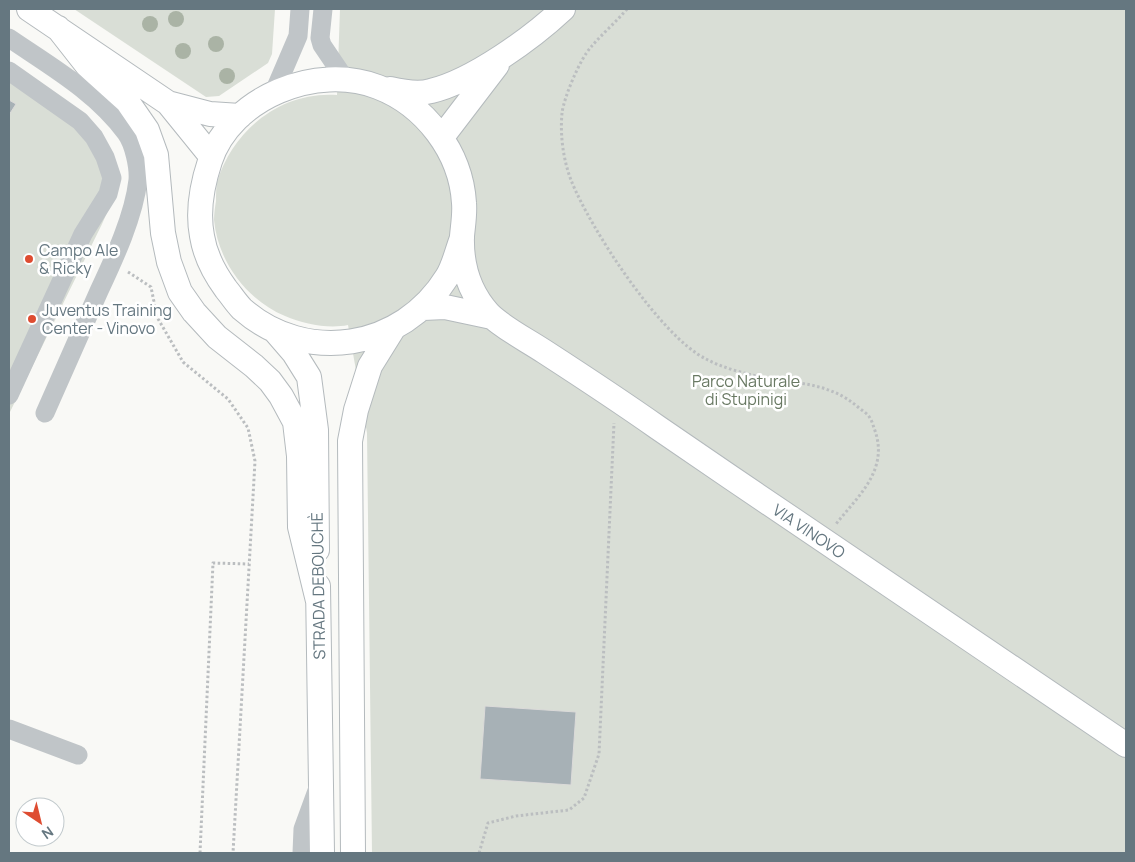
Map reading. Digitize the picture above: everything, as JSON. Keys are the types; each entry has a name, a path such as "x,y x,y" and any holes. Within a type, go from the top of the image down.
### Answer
{"main road":[{"path":"29,9 168,103 211,156"},
{"path":"378,87 414,107 442,137 458,169 464,203 462,238 448,276 423,308 392,329 364,340 334,344 304,341 275,331 241,308 216,276 202,237 200,196 211,156 224,135 240,116 274,92 309,81 345,79 404,93 430,92 460,81 506,54 564,9"},
{"path":"58,28 87,65 127,101 146,130 156,155 163,233 169,262 180,292 194,312 218,337 270,381 281,396 295,422 299,456 300,527 318,600"},
{"path":"442,137 506,54"},
{"path":"168,103 210,114 240,116"},
{"name":"VIA VINOVO","path":"462,238 462,254 470,288 492,318"},
{"name":"VIA VINOVO","path":"423,308 445,307 492,318 615,398 1126,745"},
{"name":"STRADA DEBOUCHÈ","path":"353,853 350,442 356,410 370,366 392,329"},
{"name":"STRADA DEBOUCHÈ","path":"275,331 294,353 309,377 316,430 322,853"}],"street":[{"path":"274,92 298,36 300,9"},
{"path":"323,9 320,38 322,45 345,79"},
{"path":"9,38 60,72 95,99 127,134 136,157 138,179 129,216 112,261 45,413"},
{"path":"9,72 80,121 94,137 105,157 112,178 108,194 83,234 9,394"},
{"path":"9,729 78,755"},
{"path":"302,853 304,829 322,777"}],"path":[{"path":"627,9 589,49 572,81 562,111 563,148 571,179 602,239 664,325 684,345 706,359 731,369 757,376 833,390 853,402 870,417 879,440 878,460 872,479 823,540"},
{"path":"112,261 152,287 158,317 183,362 228,399 248,428 255,461 233,853"},
{"path":"479,853 488,823 516,816 569,810 584,798 599,754 615,398"},
{"path":"200,853 213,563 249,564"}],"green space":[{"path":"74,9 275,9 272,54 268,63 219,96 206,97"},
{"name":"Parco Naturale di Stupinigi","path":"340,9 1126,9 1126,853 372,853 367,433 348,325 324,326 300,321 271,309 258,300 247,290 228,265 221,250 214,220 217,182 224,163 247,131 279,107 316,95 337,95"},
{"name":"Juventus Training Center - Vinovo","path":"9,64 86,117 117,190 9,414"}],"building":[{"path":"9,100 16,104 9,115"},
{"path":"485,706 576,712 571,785 480,779"}],"place":[{"name":"Campo Ale & Ricky","path":"29,259"},
{"name":"Juventus Training Center - Vinovo","path":"32,319"}]}
